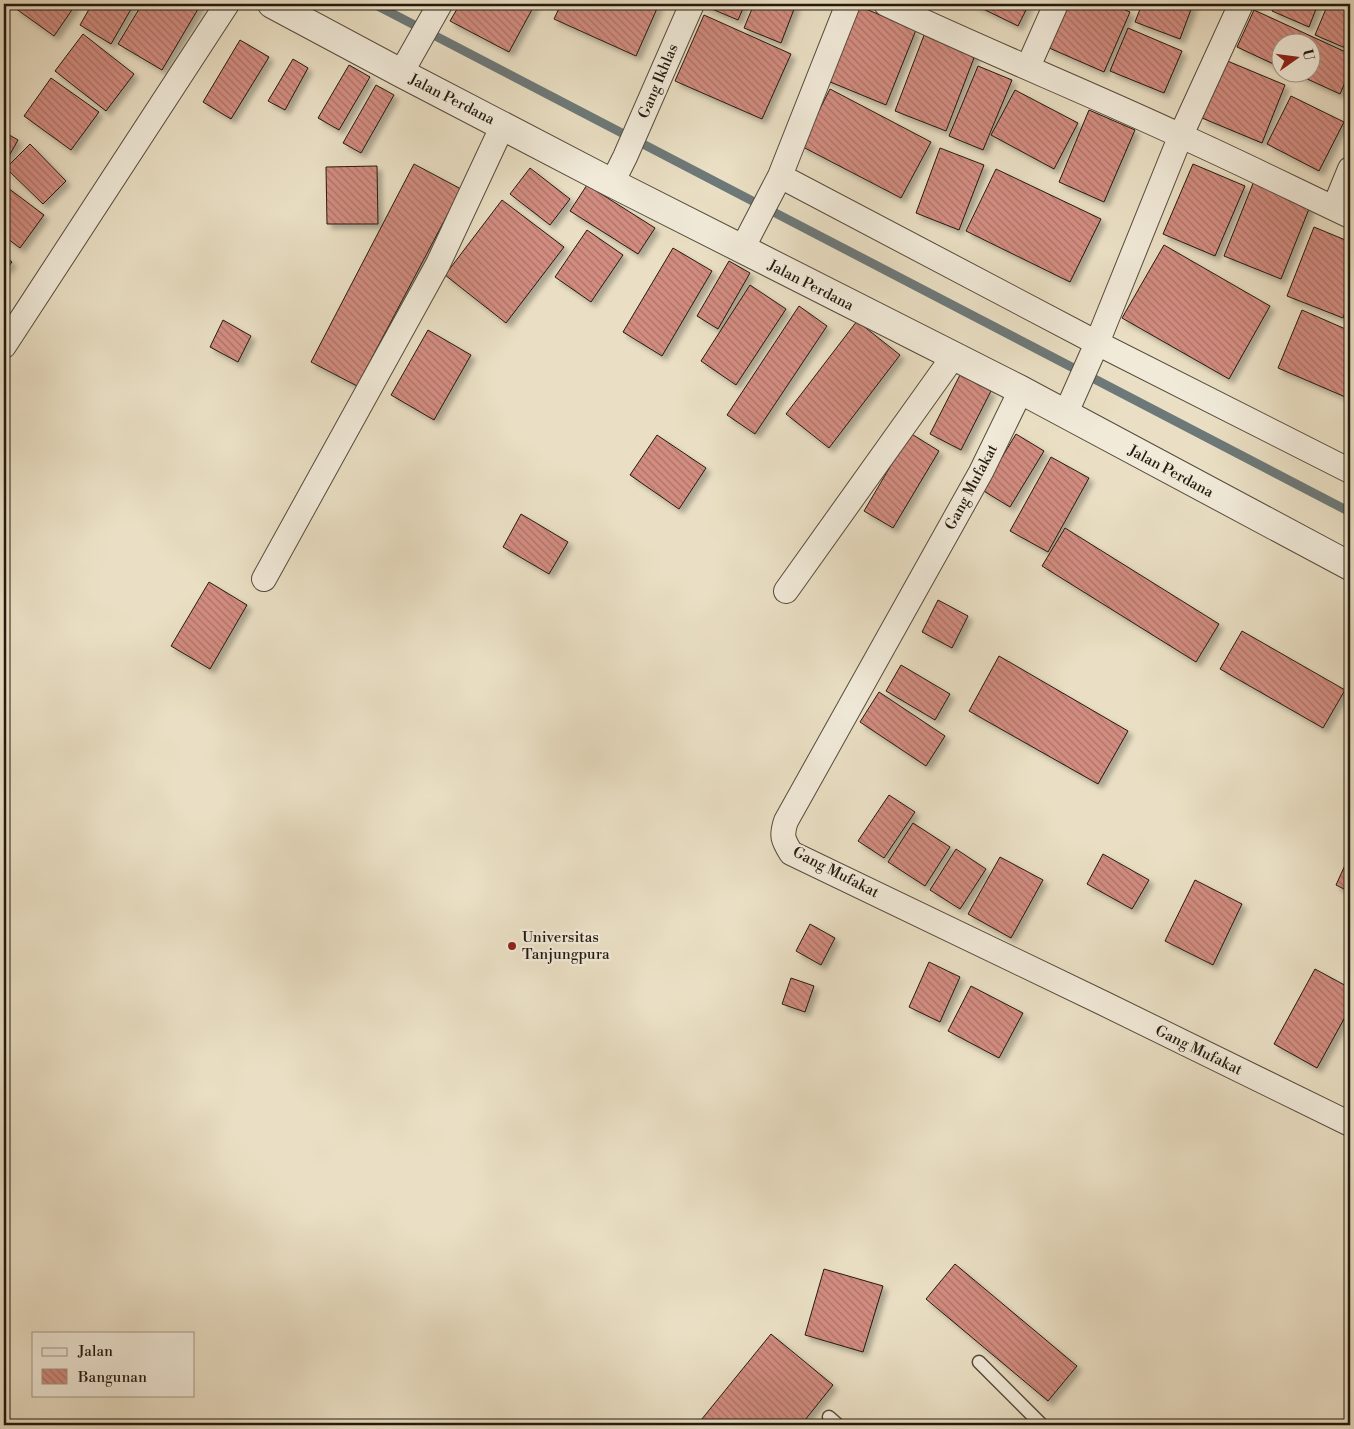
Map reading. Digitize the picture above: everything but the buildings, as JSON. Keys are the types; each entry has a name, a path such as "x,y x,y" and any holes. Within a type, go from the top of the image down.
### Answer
{"street":[{"path":"4,346 227,4"},
{"name":"Jalan Perdana","path":"272,4 401,74 612,183 747,240 953,357 1021,390 1068,410 1350,566"},
{"name":"Gang Ikhlas","path":"612,183 625,158 692,4"},
{"path":"747,240 778,180 848,4"},
{"path":"886,4 1181,135 1342,212 1350,169"},
{"path":"1028,67 1056,4"},
{"path":"1068,410 1181,135 1240,4"},
{"path":"401,74 436,11"},
{"path":"264,579 438,264 502,125"},
{"path":"778,180 1095,348 1350,471"},
{"path":"786,591 953,357"},
{"name":"Gang Mufakat","path":"1021,390 981,472 786,822 782,832 784,843 791,852 1350,1124"}],"lane":[{"path":"979,1362 1042,1425"}],"waterway":[{"path":"374,4 1350,512"}],"place":[{"name":"Universitas Tanjungpura","path":"512,946"}]}
